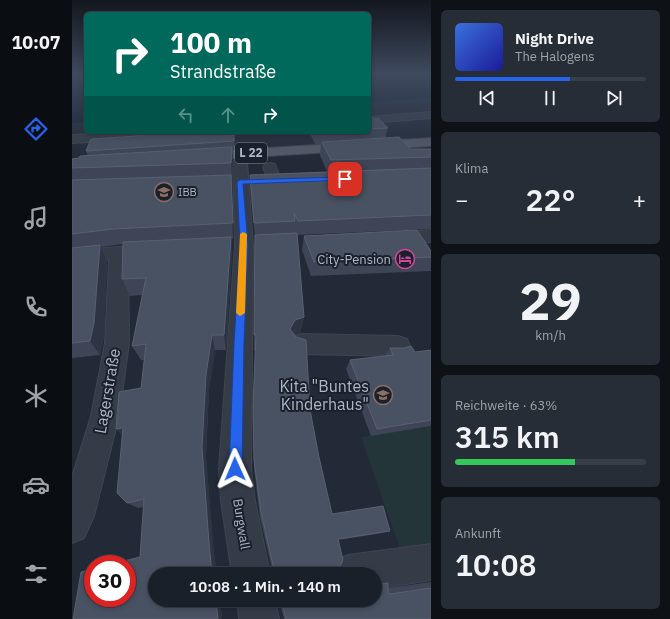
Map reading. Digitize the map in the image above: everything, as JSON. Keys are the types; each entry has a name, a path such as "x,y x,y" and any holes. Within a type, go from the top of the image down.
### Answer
{"main road":[{"name":"L 22","path":"194,157 431,142"}],"street":[{"path":"371,110 431,105"},
{"path":"371,126 431,115"},
{"path":"72,130 84,129"},
{"path":"72,139 151,134"},
{"name":"Burgwall","path":"250,567 238,501 235,469 247,343 244,245 249,178 270,167"},
{"path":"249,178 290,180"},
{"path":"377,239 425,242"},
{"path":"72,257 167,249"},
{"name":"Lagerstraße","path":"72,526 77,516 105,416 116,343 119,252"},
{"path":"301,344 398,346"},
{"path":"382,569 431,562"},
{"path":"257,607 259,619"}],"shaded area":[{"path":"431,426 431,549 402,554 361,437"}],"water":[{"path":"72,103 84,103 84,122 72,123"}],"building":[{"path":"371,116 374,119 378,118 388,128 371,129"},
{"path":"138,134 234,134 234,141 86,151 91,139 137,136"},
{"path":"399,137 411,149 431,149 431,157 331,160 322,142"},
{"path":"232,147 231,163 72,168 72,159 79,158 80,156"},
{"path":"431,168 431,215 298,221 294,213 295,221 254,223 250,175"},
{"path":"231,175 233,223 113,229 72,234 72,180"},
{"path":"417,230 431,251 431,257 314,262 304,236"},
{"path":"297,233 304,317 295,320 290,329 296,337 306,340 310,410 332,514 383,506 390,531 338,539 343,560 340,567 273,567 261,512 254,460 253,406 256,335 254,335 255,235"},
{"path":"231,237 224,335 212,335 206,375 202,447 211,567 148,567 148,607 217,607 218,619 73,619 81,572 84,571 84,607 136,607 136,558 140,557 144,499 127,503 117,493 123,428 116,429 119,392 141,388 146,344 132,346 146,278 122,279 123,242"},
{"path":"100,245 94,323 90,341 72,343 72,248"},
{"name":"Kita \"Buntes Kinderhaus\"","path":"411,346 415,352 431,350 431,420 377,429 350,360 393,355 390,348 405,348"},
{"path":"388,583 388,592 390,594 431,588 431,619 286,619 283,607 382,607 382,584"}],"slow traffic":[{"path":"240,313 244,245 243,234"}],"place":[{"name":"IBB","path":"164,192"},
{"name":"City-Pension","path":"405,259"},
{"name":"Kita \"Buntes Kinderhaus\"","path":"383,395"}],"route":[{"path":"235,469 244,245 240,182 345,179"}]}
